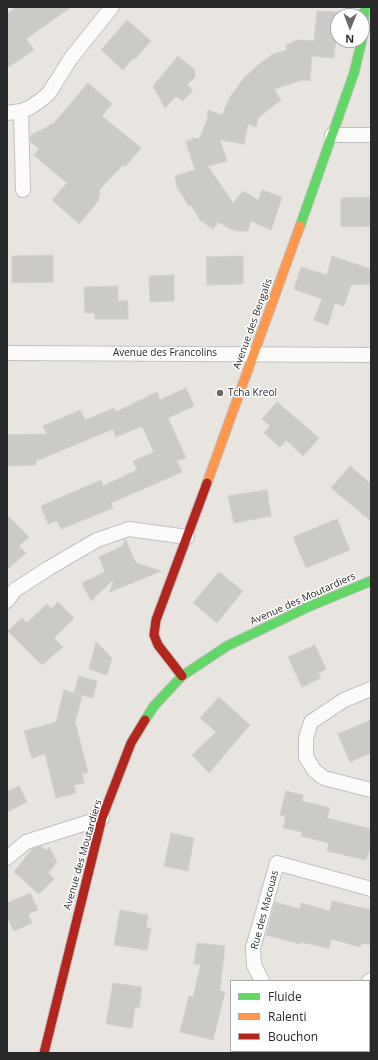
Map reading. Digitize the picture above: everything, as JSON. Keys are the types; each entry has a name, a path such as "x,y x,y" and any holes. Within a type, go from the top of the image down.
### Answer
{"street":[{"path":"7,113 21,111 41,100 49,93 71,58 112,7"},
{"name":"Avenue des Bengalis","path":"182,676 158,645 154,635 156,620 254,354 354,73 360,48"},
{"path":"21,111 24,190"},
{"path":"332,135 371,135"},
{"name":"Avenue des Francolins","path":"7,353 371,354"},
{"path":"7,601 15,590 97,540 129,530 187,537"},
{"name":"Avenue des Moutardiers","path":"44,1053 102,818 131,743 154,706 182,676 227,646 308,607 371,581"},
{"path":"371,689 344,700 311,722 306,738 306,757 314,770 324,778 371,790"},
{"path":"7,858 26,842 102,818"},
{"name":"Rue des Macouas","path":"262,980 254,965 253,948 277,863 371,888"}],"building":[{"path":"17,7 71,7 26,39 34,50 7,68 7,13"},
{"path":"317,11 330,12 330,48 335,48 334,58 312,56 310,81 302,80 274,89 281,100 258,118 256,127 248,124 244,144 220,140 227,161 208,166 233,203 243,191 258,200 262,190 282,197 271,230 251,221 248,231 235,231 218,222 213,229 200,220 177,187 175,176 195,170 186,142 190,140 191,142 192,138 199,139 207,120 208,110 222,115 230,97 243,79 259,64 273,54 287,50 286,45 297,40 314,41"},
{"path":"127,20 151,41 123,70 101,50"},
{"path":"178,56 195,70 195,77 187,85 193,90 183,101 176,96 165,108 153,86"},
{"path":"88,83 112,104 102,116 141,148 126,166 123,165 100,189 98,201 79,224 52,200 67,183 34,155 39,149 30,141 30,136 54,123"},
{"path":"371,197 371,226 341,227 341,198"},
{"path":"53,255 53,282 12,283 12,256"},
{"path":"243,256 243,284 207,285 206,257"},
{"path":"332,256 371,269 371,284 351,285 344,306 335,303 328,325 314,320 322,299 294,289 301,267 327,275"},
{"path":"174,275 174,301 150,302 149,276"},
{"path":"118,286 118,301 128,301 128,319 95,319 95,313 85,313 84,287"},
{"path":"186,388 194,406 168,418 186,458 177,461 182,472 111,503 113,508 61,529 57,521 48,524 41,506 101,480 103,486 137,470 133,461 154,452 142,426 116,437 113,429 36,461 36,465 7,466 7,435 47,434 43,426 80,410 85,420 114,408 116,412 157,392 160,400"},
{"path":"277,402 319,438 303,456 286,440 280,447 264,433 270,426 262,419"},
{"path":"350,466 371,484 371,521 331,488"},
{"path":"267,490 271,516 234,523 228,496"},
{"path":"7,515 29,537 19,546 26,553 7,570"},
{"path":"337,519 350,550 306,568 293,537"},
{"path":"125,539 136,563 161,571 110,592 114,579 91,601 82,583 105,572 99,557 123,546"},
{"path":"219,572 243,591 217,623 193,603"},
{"path":"58,602 74,618 54,638 63,647 42,665 8,631 22,618 27,623 47,604 51,609"},
{"path":"96,642 112,658 107,675 89,669"},
{"path":"315,645 326,669 318,673 321,678 302,687 288,657"},
{"path":"79,676 97,681 93,698 74,693"},
{"path":"64,690 82,696 75,722 88,772 82,774 84,783 74,785 76,793 56,798 45,754 32,758 24,731 56,722"},
{"path":"219,697 250,725 209,773 192,755 216,732 200,718"},
{"path":"371,720 371,753 350,762 338,734"},
{"path":"19,786 27,802 7,812 7,792"},
{"path":"286,791 303,795 302,801 330,808 327,818 371,829 371,851 369,851 366,860 327,851 329,843 301,836 302,832 283,828 286,817 280,815"},
{"path":"171,833 194,838 188,871 164,866"},
{"path":"40,846 46,851 49,847 57,862 48,873 54,879 39,894 14,872 32,849"},
{"path":"30,893 38,910 28,914 32,923 14,931 7,917 7,903"},
{"path":"332,901 371,910 371,945 362,943 360,947 331,939 329,948 300,942 300,944 266,935 275,902 300,909 301,903 330,911"},
{"path":"120,910 148,915 146,928 151,928 147,950 114,945"},
{"path":"197,943 225,946 220,990 225,992 213,1040 180,1032 189,996 193,997 201,964 194,964"},
{"path":"113,983 142,987 139,1008 135,1007 132,1028 106,1024"}],"traffic: fast":[{"path":"300,226 354,73 360,48"},
{"path":"145,720 154,706 182,676 227,646 308,607 371,581"}],"traffic: slow":[{"path":"207,483 300,226"}],"traffic: jam":[{"path":"182,676 158,645 154,635 156,620 207,483"},
{"path":"44,1053 102,818 131,743 145,720"}],"place":[{"name":"Tcha Kreol","path":"220,393"}]}
